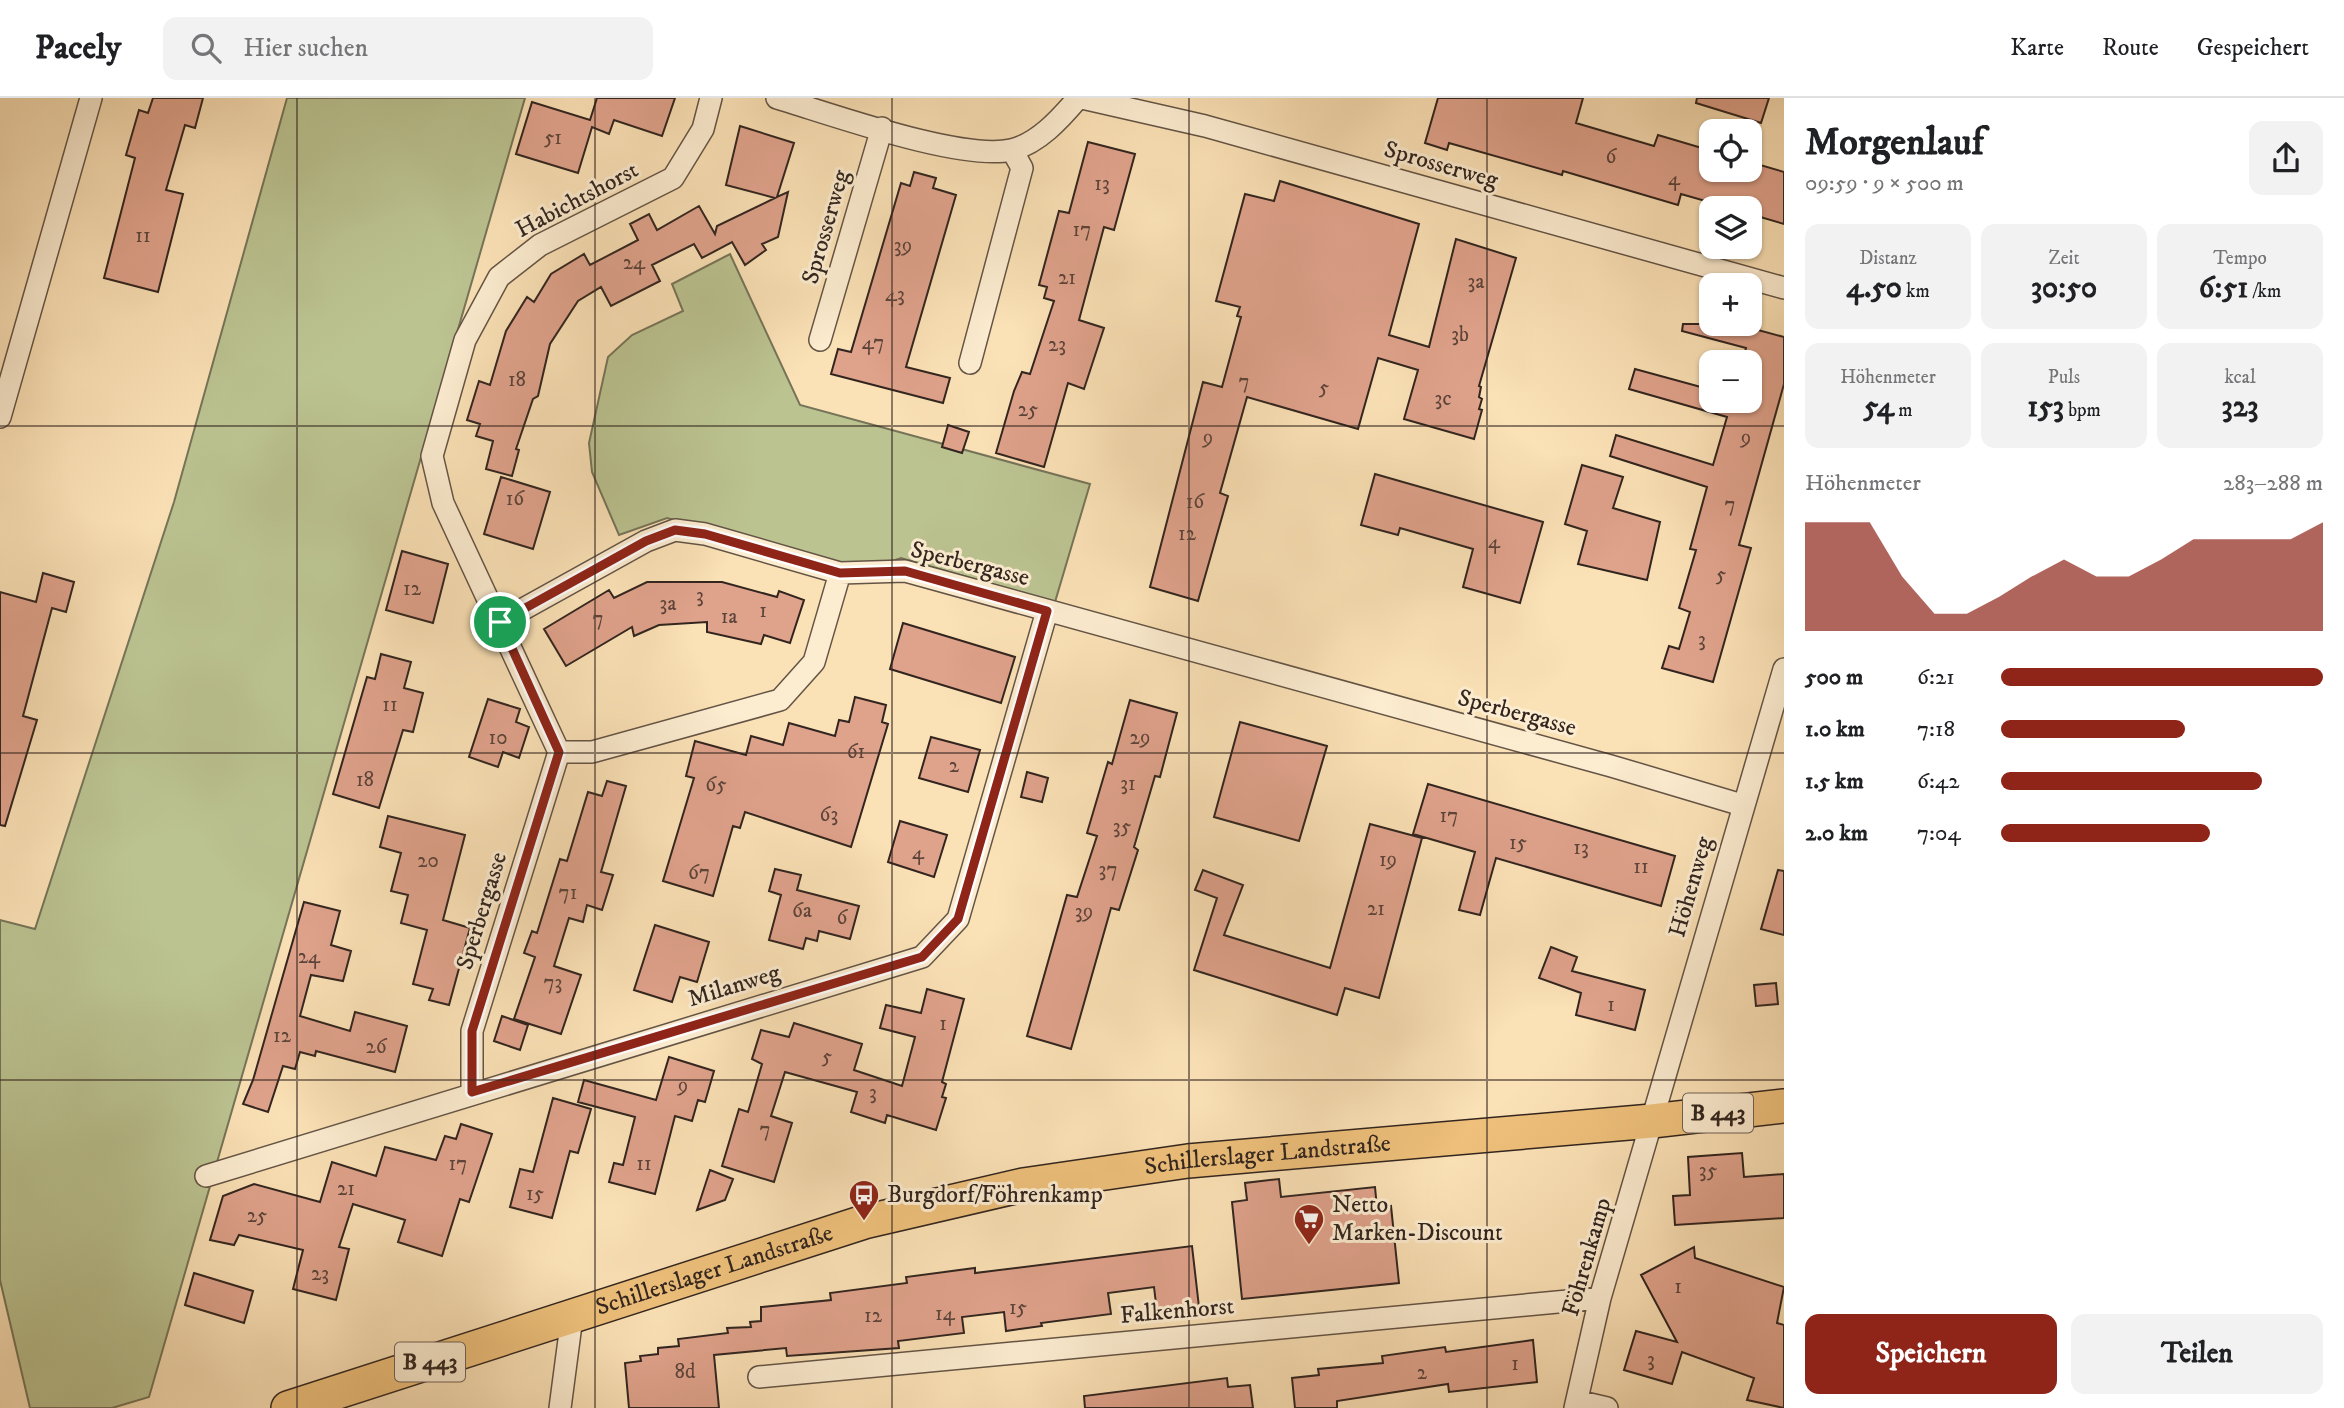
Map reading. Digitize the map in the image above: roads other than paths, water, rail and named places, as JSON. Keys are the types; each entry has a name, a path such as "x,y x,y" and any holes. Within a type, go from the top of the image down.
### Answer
{"main road":[{"name":"B 443","path":"1652,1121 1784,1106"},
{"name":"Schillerslager Landstraße","path":"288,1408 864,1222 1023,1185 1188,1161 1652,1121"}],"street":[{"path":"0,417 91,98"},
{"name":"Habichtshorst","path":"559,752 443,503 432,456 465,340 499,277 540,245 673,178 703,129 711,98"},
{"name":"Sprosserweg","path":"777,98 982,153 1012,150 1056,123 1080,98 1205,126 1784,288"},
{"name":"Sprosserweg","path":"820,340 882,128"},
{"path":"970,363 1022,168 1012,150"},
{"path":"500,622 646,541 675,530 705,534 840,573 814,662 780,700 592,752 559,752"},
{"name":"Sperbergasse","path":"840,573 905,571 1611,766 1742,805"},
{"name":"Milanweg","path":"206,1175 922,957 958,919 1047,611"},
{"name":"Höhenweg","path":"1652,1121 1742,805 1784,669"},
{"name":"Sperbergasse","path":"472,1092 472,1031 559,752"},
{"name":"Föhrenkamp","path":"1576,1404 1600,1298 1652,1121"},
{"name":"Falkenhorst","path":"759,1377 1600,1298"},
{"path":"560,1408 572,1317"},
{"path":"1576,1404 1607,1408"}],"place":[{"name":"Burgdorf/Föhrenkamp","path":"864,1222"},
{"name":"Netto Marken-Discount","path":"1309,1246"}]}
